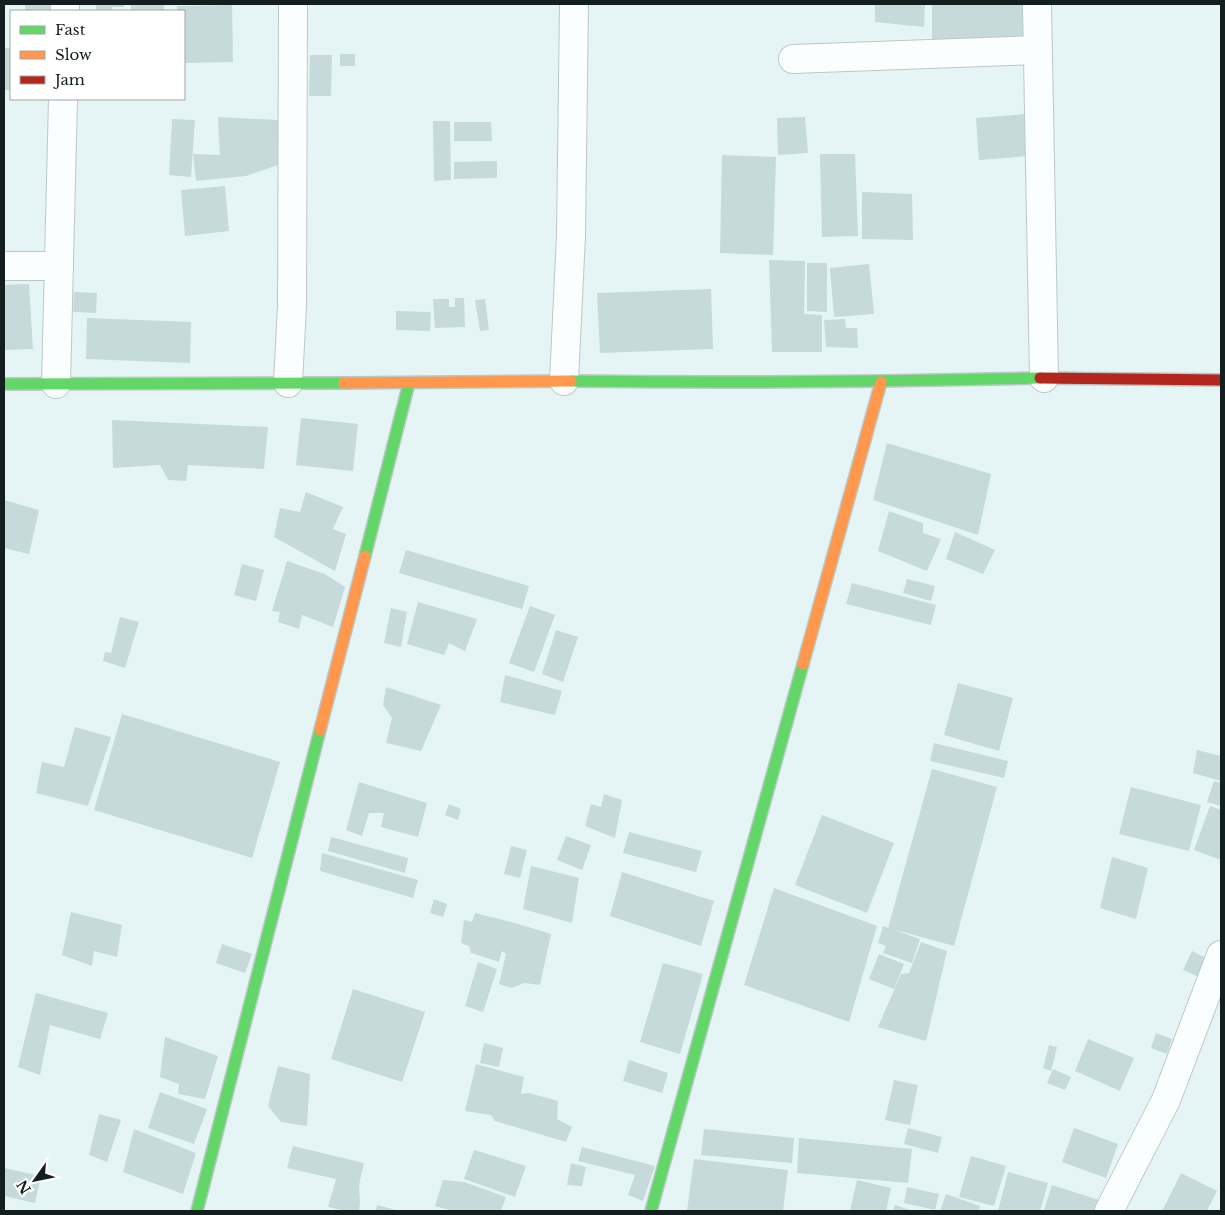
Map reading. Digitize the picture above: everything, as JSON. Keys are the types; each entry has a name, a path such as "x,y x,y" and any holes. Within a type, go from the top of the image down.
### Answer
{"street":[{"path":"288,383 292,297 293,4"},
{"path":"564,381 571,235 574,4"},
{"path":"1037,4 1044,378"},
{"path":"793,59 1038,50"},
{"path":"56,384 63,100"},
{"path":"4,266 59,266"},
{"path":"4,384 564,381 721,383 1044,378 1221,380"},
{"path":"651,1211 881,382"},
{"path":"197,1211 409,383"},
{"path":"1109,1211 1166,1100 1221,955"}],"building":[{"path":"25,4 57,4 57,10 25,10"},
{"path":"96,4 124,4 124,7 112,7 112,10 96,10"},
{"path":"131,4 164,4 164,10 131,10"},
{"path":"875,4 925,4 924,27 875,22"},
{"path":"932,4 1026,4 1023,47 932,49"},
{"path":"232,5 233,62 185,63 185,10 177,10 177,6"},
{"path":"4,48 10,48 10,90 4,90"},
{"path":"340,54 355,54 355,66 340,66"},
{"path":"310,55 332,55 331,96 309,96"},
{"path":"1026,114 1029,156 979,160 976,118"},
{"path":"218,117 278,120 281,164 246,176 196,181 193,154 220,155"},
{"path":"805,117 808,153 778,155 777,118"},
{"path":"172,119 195,120 191,177 169,175"},
{"path":"433,121 450,121 451,180 434,181"},
{"path":"454,122 491,122 492,141 454,141"},
{"path":"820,154 855,154 858,236 822,237"},
{"path":"722,155 776,157 773,255 720,253"},
{"path":"497,161 497,178 454,179 454,162"},
{"path":"225,186 229,231 185,236 181,190"},
{"path":"862,192 912,194 913,240 862,239"},
{"path":"769,260 805,261 804,314 822,315 822,352 772,352"},
{"path":"807,263 827,263 827,312 807,311"},
{"path":"869,264 874,314 834,317 830,268"},
{"path":"29,284 33,349 4,350 4,285"},
{"path":"711,289 713,349 600,353 597,293"},
{"path":"74,292 97,293 96,313 73,312"},
{"path":"455,298 464,298 465,327 435,328 433,299 449,299 449,307 455,307"},
{"path":"485,299 489,330 480,331 475,300"},
{"path":"396,311 431,312 430,331 396,330"},
{"path":"87,318 191,322 190,363 86,359"},
{"path":"845,319 846,328 857,328 858,348 826,347 824,320"},
{"path":"301,418 358,424 353,471 296,465"},
{"path":"112,420 268,427 264,469 188,465 186,481 168,480 160,465 113,468"},
{"path":"887,443 991,474 978,535 873,500"},
{"path":"306,492 343,507 333,529 346,534 335,571 274,537 280,508 300,512"},
{"path":"4,500 39,510 29,554 4,548"},
{"path":"889,511 923,523 923,533 941,539 927,571 878,551"},
{"path":"955,532 995,550 983,574 946,559"},
{"path":"406,550 529,586 522,609 399,573"},
{"path":"287,561 325,574 345,587 333,627 302,615 299,629 278,622 280,612 272,611"},
{"path":"242,564 264,570 256,601 234,595"},
{"path":"907,579 935,586 931,601 903,593"},
{"path":"852,583 936,605 931,625 846,604"},
{"path":"418,602 477,619 465,651 449,643 444,655 407,644"},
{"path":"530,606 555,615 534,672 509,663"},
{"path":"391,608 407,612 401,647 384,643"},
{"path":"120,617 139,622 125,668 103,661 105,652 111,653"},
{"path":"556,630 578,637 563,682 542,674"},
{"path":"505,675 562,691 555,715 500,702"},
{"path":"958,683 1013,698 999,751 944,735"},
{"path":"386,687 441,705 421,751 386,743 392,718 383,705"},
{"path":"122,714 280,762 252,858 94,810"},
{"path":"75,727 111,737 88,806 36,793 42,762 64,767"},
{"path":"934,743 1008,761 1004,778 930,761"},
{"path":"1197,750 1221,756 1221,781 1193,773"},
{"path":"932,769 997,787 954,946 892,929 920,939 912,963 883,953 886,946 878,943 883,926 888,928"},
{"path":"1214,781 1221,783 1221,806 1207,802"},
{"path":"359,782 427,803 418,837 381,827 384,813 369,813 362,836 346,830"},
{"path":"1131,787 1201,805 1189,851 1119,834"},
{"path":"604,794 622,800 615,838 585,826 591,804 601,807"},
{"path":"449,804 461,809 458,820 445,815"},
{"path":"1210,806 1221,810 1221,860 1194,850"},
{"path":"822,815 894,843 867,913 795,885"},
{"path":"629,832 702,851 696,872 623,853"},
{"path":"566,836 591,845 582,870 557,860"},
{"path":"331,837 408,858 405,873 328,851"},
{"path":"511,846 527,850 520,878 504,874"},
{"path":"322,853 418,880 413,898 320,871"},
{"path":"1112,857 1148,868 1136,919 1100,908"},
{"path":"531,866 579,878 572,923 523,909"},
{"path":"622,872 714,901 701,946 610,916"},
{"path":"774,888 877,926 849,1022 744,985"},
{"path":"434,899 447,904 443,917 430,913"},
{"path":"71,912 122,925 117,957 94,951 92,966 62,955"},
{"path":"475,913 551,934 540,985 524,983 512,988 499,984 506,954 502,951 499,962 471,953 469,946 461,943 464,920 472,922"},
{"path":"921,942 947,951 926,1041 878,1027 901,974 909,973"},
{"path":"222,944 252,954 245,973 216,963"},
{"path":"1192,951 1208,959 1199,977 1183,970"},
{"path":"879,954 904,964 894,989 869,979"},
{"path":"478,962 497,969 483,1012 465,1006"},
{"path":"663,963 703,974 680,1054 640,1042"},
{"path":"353,989 425,1012 402,1082 331,1059"},
{"path":"36,993 108,1013 100,1039 50,1025 40,1075 18,1067"},
{"path":"1156,1033 1172,1039 1167,1054 1151,1048"},
{"path":"165,1037 218,1056 205,1099 178,1094 179,1084 160,1077"},
{"path":"1088,1039 1134,1058 1120,1091 1075,1071"},
{"path":"484,1043 503,1048 499,1067 480,1063"},
{"path":"1049,1045 1057,1047 1051,1071 1043,1068"},
{"path":"629,1060 668,1073 662,1093 623,1081"},
{"path":"476,1064 524,1077 521,1094 529,1093 558,1101 557,1119 572,1127 566,1142 495,1121 491,1115 465,1111"},
{"path":"278,1066 310,1074 307,1126 281,1122 268,1106"},
{"path":"1053,1069 1071,1077 1065,1090 1047,1083"},
{"path":"894,1080 918,1085 910,1125 885,1120"},
{"path":"160,1092 207,1109 194,1144 148,1128"},
{"path":"99,1114 121,1120 107,1162 89,1155"},
{"path":"908,1128 942,1137 938,1153 904,1144"},
{"path":"1074,1128 1118,1144 1106,1178 1062,1162"},
{"path":"134,1129 196,1153 183,1194 123,1172"},
{"path":"704,1129 794,1138 792,1163 701,1155"},
{"path":"799,1138 912,1149 908,1183 797,1173"},
{"path":"293,1146 364,1163 359,1185 359,1211 340,1211 328,1207 336,1179 287,1168"},
{"path":"582,1147 655,1166 643,1201 628,1195 635,1175 578,1161"},
{"path":"474,1150 526,1166 515,1197 464,1179"},
{"path":"971,1156 1006,1166 994,1206 959,1197"},
{"path":"694,1159 788,1170 783,1211 687,1211"},
{"path":"571,1163 586,1167 582,1186 567,1185"},
{"path":"4,1168 41,1176 35,1203 4,1196"},
{"path":"1008,1172 1048,1183 1040,1211 998,1211"},
{"path":"1181,1173 1217,1191 1207,1211 1162,1211"},
{"path":"443,1180 464,1182 506,1197 501,1211 453,1211 435,1206"},
{"path":"857,1180 891,1188 886,1211 850,1211"},
{"path":"1052,1185 1099,1200 1095,1211 1044,1210"},
{"path":"907,1187 939,1194 935,1210 904,1203"},
{"path":"946,1194 980,1206 979,1211 940,1211"},
{"path":"377,1205 400,1211 376,1211"},
{"path":"895,1205 913,1211 893,1211"}],"traffic: fast":[{"path":"571,381 806,382 1040,378"},
{"path":"4,384 344,383"},
{"path":"365,556 409,383"},
{"path":"651,1211 803,664"},
{"path":"197,1211 320,730"}],"traffic: slow":[{"path":"344,383 571,381"},
{"path":"803,664 881,382"},
{"path":"320,730 365,556"}],"traffic: jam":[{"path":"1040,378 1221,380"}]}
